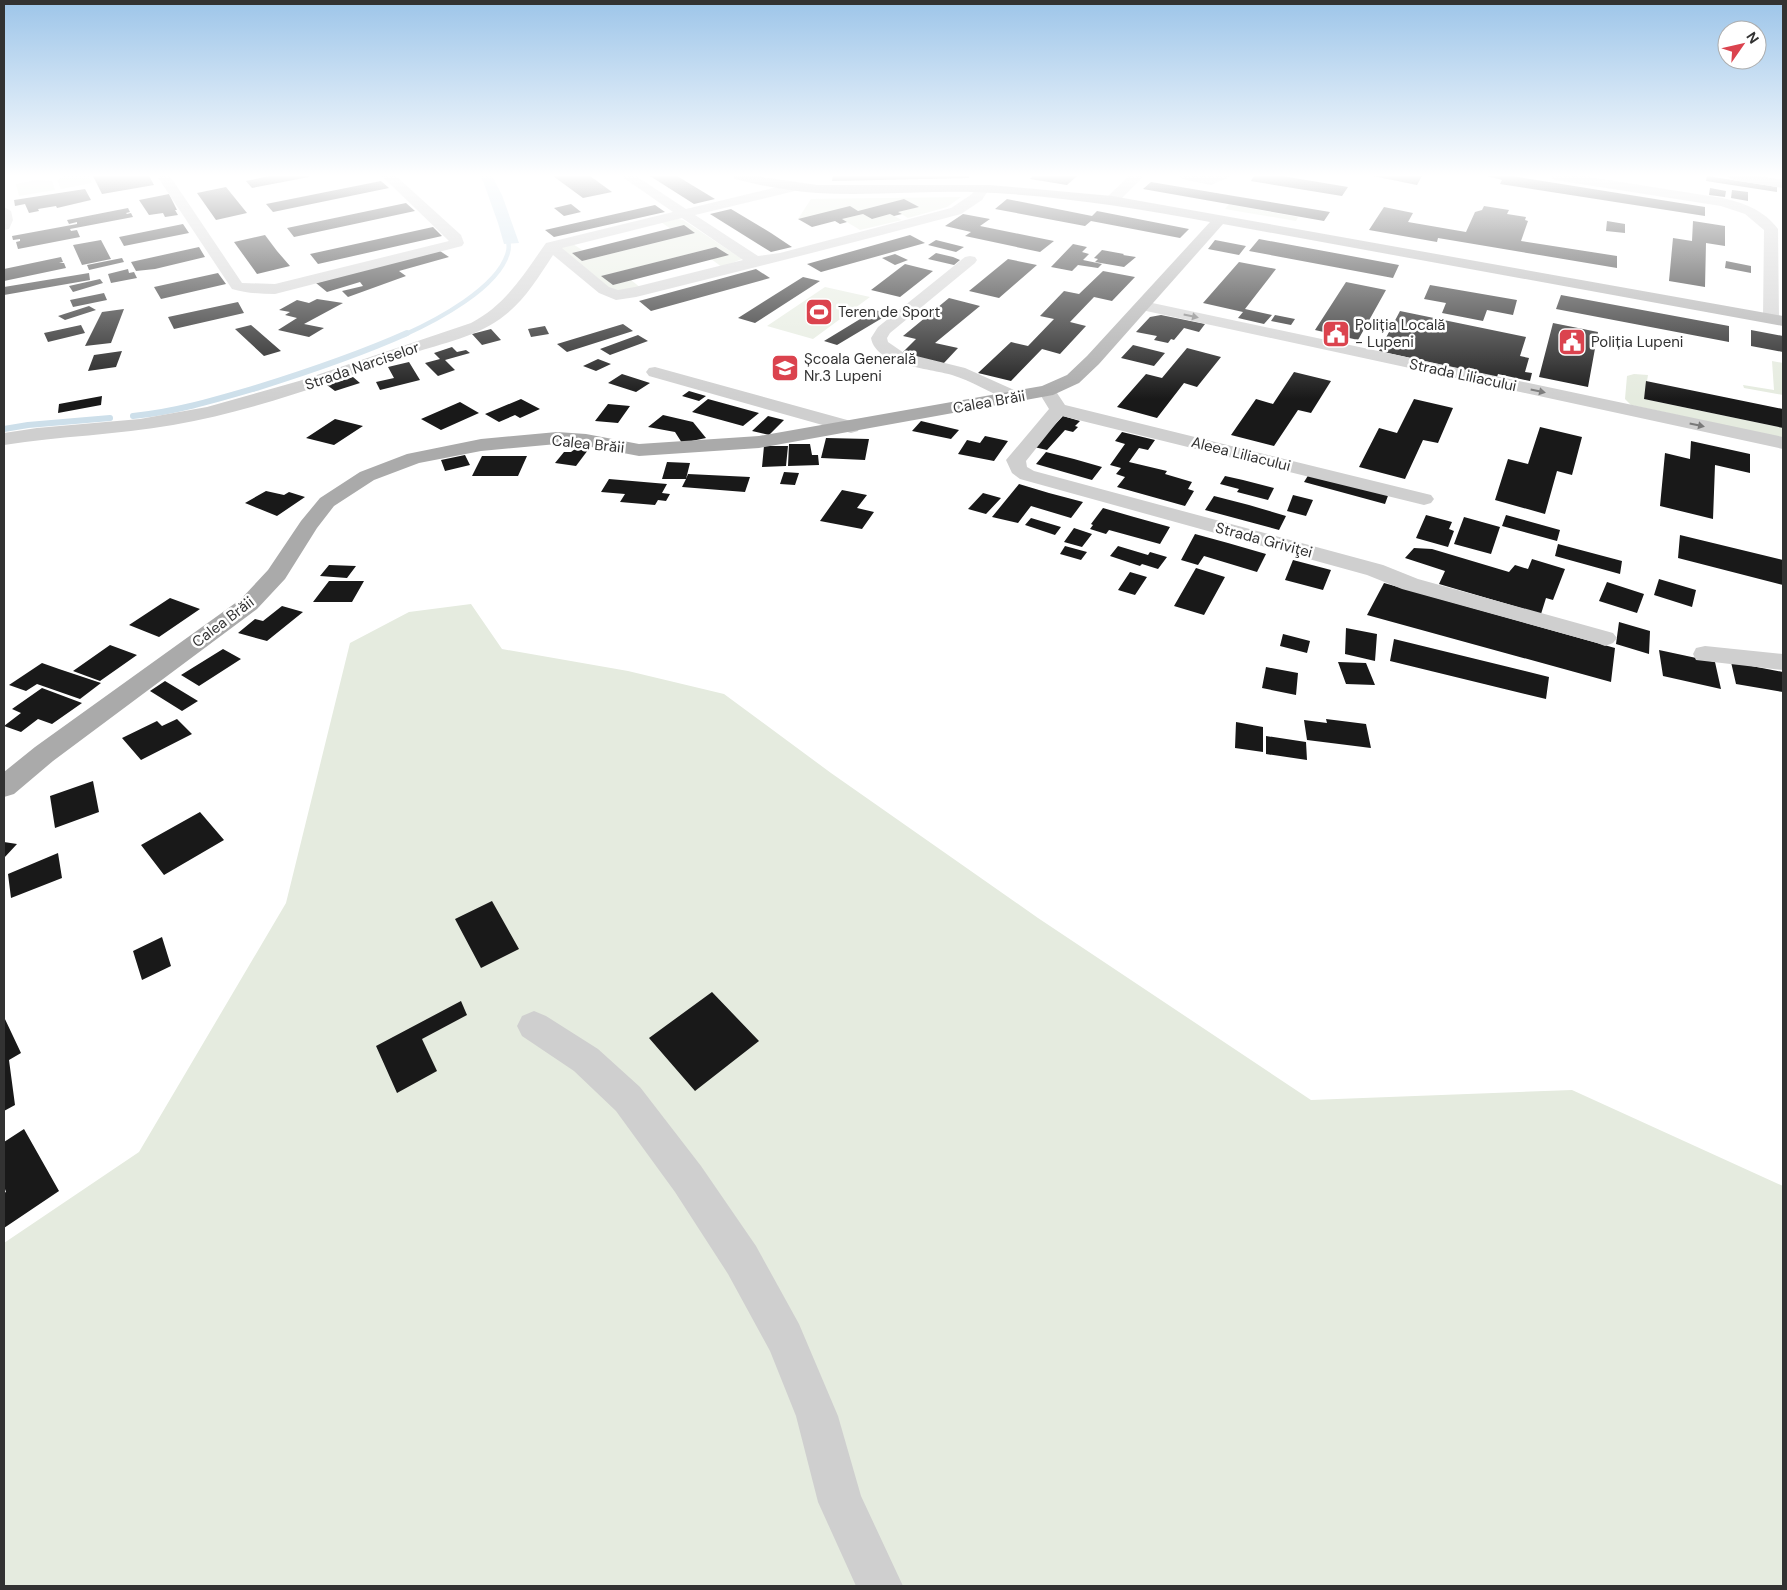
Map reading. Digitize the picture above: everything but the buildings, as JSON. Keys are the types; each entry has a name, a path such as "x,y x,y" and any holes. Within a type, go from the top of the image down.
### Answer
{"main road":[{"name":"Calea Brăii","path":"4,788 44,754 249,604 266,588 277,574 308,525 327,502 344,489 382,470 440,452 502,443 572,439 630,449 659,450 759,442 1015,397 1053,400 1143,306 1192,250"},
{"path":"1392,250 1777,320"}],"street":[{"path":"213,250 237,286 251,289 275,289 429,250"},
{"name":"Strada Narciselor","path":"4,439 138,426 215,411 297,389 406,350 465,332 488,320 518,293 548,250"},
{"path":"556,250 604,290 616,294 636,292 755,261 807,250"},
{"path":"738,250 755,261"},
{"path":"1777,250 1777,320"},
{"path":"970,260 884,330 878,338 880,344 898,357 959,372 1015,397"},
{"name":"Strada Liliacului","path":"1143,306 1783,443"},
{"path":"655,372 851,426"},
{"name":"Aleea Liliacului","path":"1053,400 1424,500"},
{"name":"Strada Griviţei","path":"1053,400 1016,460 1016,467 1020,472 1041,480 1368,568 1410,584 1605,638"},
{"path":"1705,654 1783,662"},
{"path":"534,1026 586,1060 628,1099 688,1179 742,1260 785,1338 817,1416 840,1502 880,1586"}],"shaded area":[{"path":"564,250 581,250 572,253 582,261 626,250 703,250 602,276 613,285 631,280 641,288 612,291"},
{"path":"721,250 729,250 742,259 722,267 711,259 728,254"},
{"name":"Teren de Sport","path":"825,287 870,297 813,339 767,326"},
{"path":"1772,361 1783,363 1783,395 1744,388 1743,385 1774,390"},
{"path":"1634,374 1648,375 1644,399 1783,428 1783,438 1631,405 1625,399 1627,376"},
{"path":"471,604 502,649 628,671 724,694 831,773 1038,918 1311,1100 1572,1090 1783,1186 1783,1586 4,1586 4,1243 139,1152 286,903 350,643 409,612"}],"waterway":[{"path":"404,335 448,312 479,290 502,265 508,250"},
{"path":"133,416 180,409 256,388 332,363 407,333"},
{"path":"4,429 28,425 110,418"}],"place":[{"name":"Teren de Sport","path":"819,312"},
{"name":"Poliția Locală - Lupeni","path":"1336,334"},
{"name":"Poliția Lupeni","path":"1572,342"},
{"name":"Școala Generală Nr.3 Lupeni","path":"785,368"}]}
